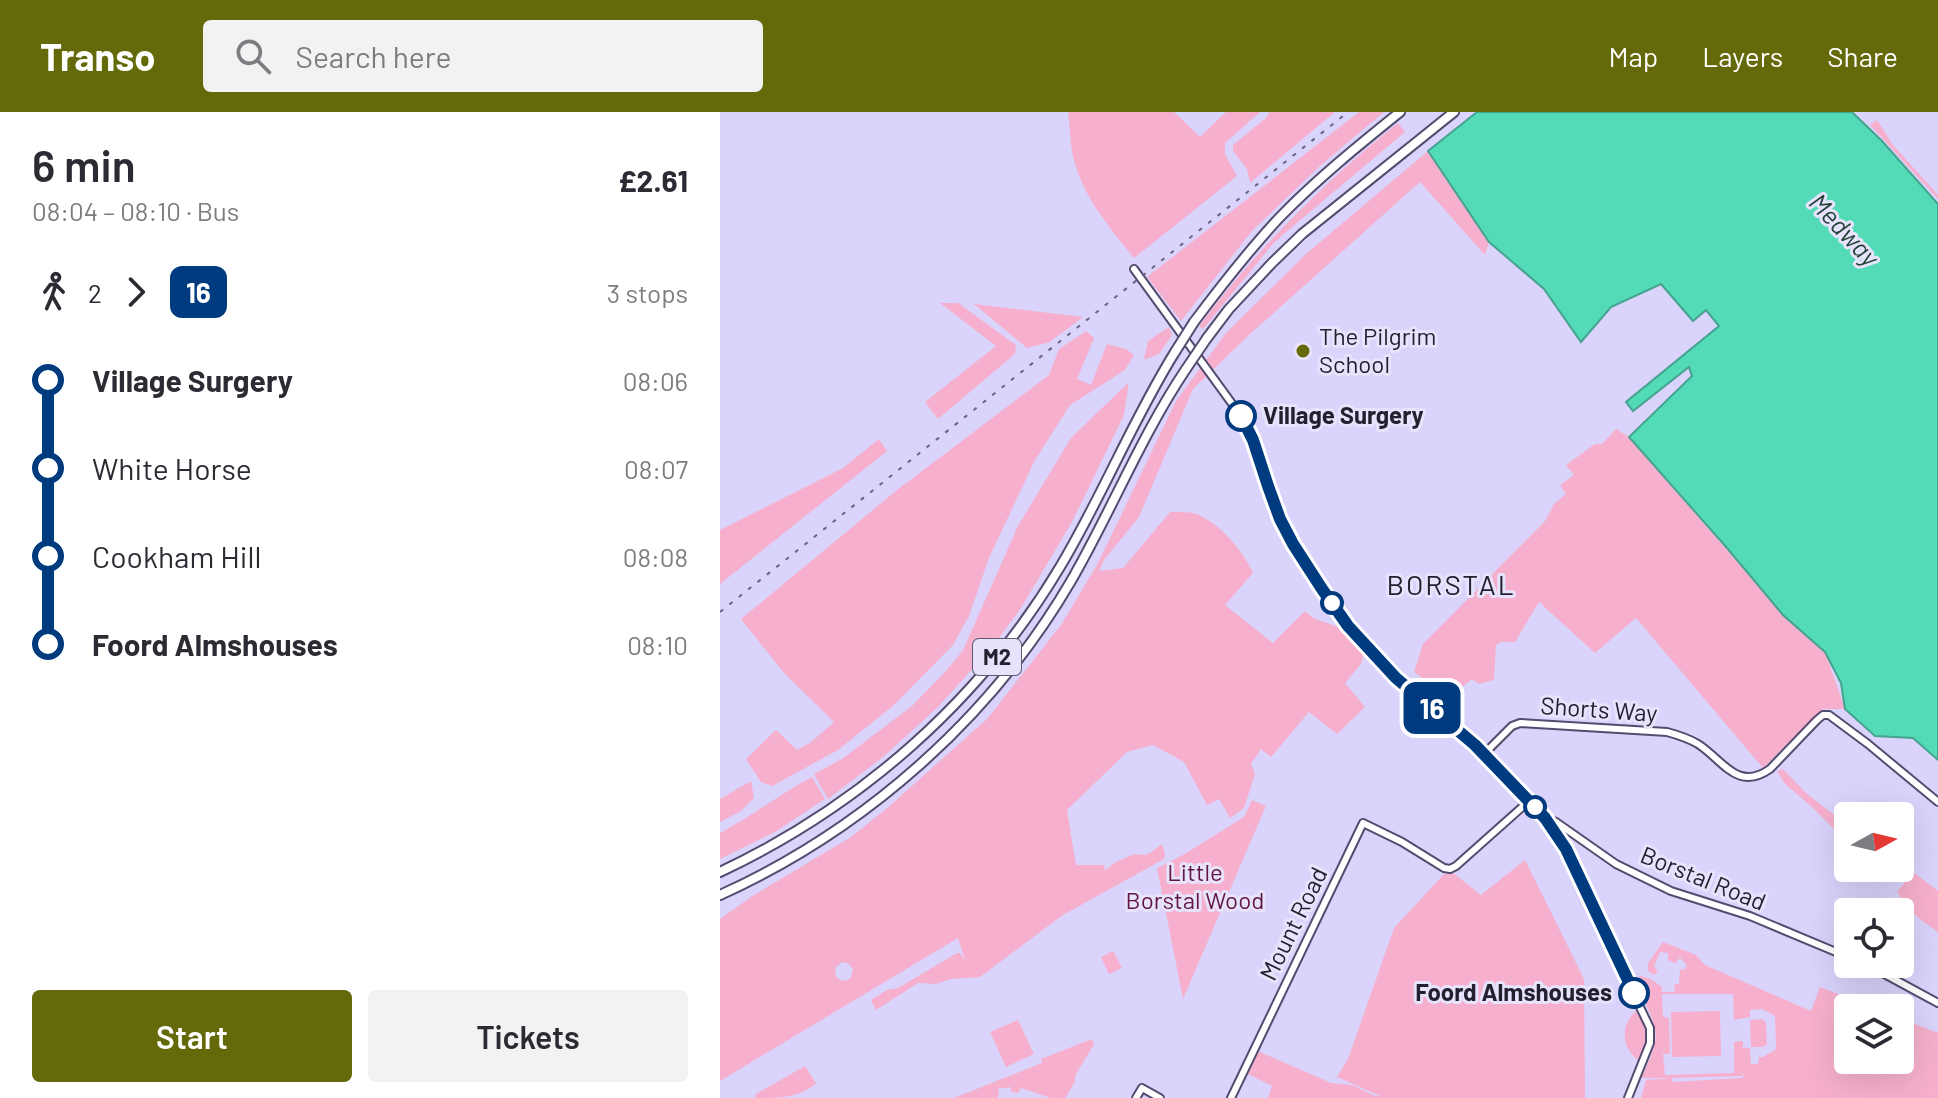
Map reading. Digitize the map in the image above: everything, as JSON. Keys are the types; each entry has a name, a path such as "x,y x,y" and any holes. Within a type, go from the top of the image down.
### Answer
{"highway":[{"name":"M2","path":"720,872 796,832 866,784 933,726 982,675 1029,615 1060,567 1136,420 1194,322 1265,234 1321,178 1400,112"},
{"name":"M2","path":"720,895 798,854 875,802 932,753 983,700 1026,648 1070,583 1149,430 1186,369 1229,309 1283,252 1454,112"}],"street":[{"name":"Borstal Road","path":"1134,269 1245,421 1293,544 1348,626 1396,678 1484,754 1545,818 1556,822 1616,864 1671,891 1750,916 1834,951"},
{"name":"Shorts Way","path":"1484,754 1512,726 1520,723 1667,732 1685,737 1740,777 1750,778 1770,769 1817,720 1829,715 1938,802"},
{"name":"Mount Road","path":"1231,1098 1363,823 1444,868 1453,868 1529,801"},
{"path":"1545,818 1566,849 1650,1027 1650,1043 1628,1098"},
{"path":"1892,978 1938,1003"},
{"path":"1136,1098 1142,1088 1160,1098"}],"green space":[{"path":"1068,112 1174,112 1200,137 1226,112 1260,112 1225,143 1225,154 1237,176 1134,258 1098,210 1077,171"},
{"path":"1269,112 1335,112 1250,183 1247,169 1233,151 1233,145"},
{"path":"1359,112 1384,112 1321,165 1252,231 1181,321 1147,277"},
{"path":"1877,120 1893,145 1938,195 1938,199 1870,125"},
{"path":"1398,123 1405,132 1272,245 1203,329 1199,326 1244,270 1292,218 1343,169"},
{"path":"1428,151 1489,242 1485,255 1420,182 1193,389 1139,517 1104,560 1099,571 1123,568 1170,512 1201,516 1232,540 1253,573 1225,605 1273,643 1305,611 1313,618 1349,631 1365,649 1361,664 1345,683 1365,707 1337,734 1309,712 1271,757 1261,749 1251,764 1255,774 1244,808 1230,818 1219,799 1207,805 1184,762 1153,745 1127,752 1067,810 1076,865 1104,865 1105,870 1134,854 1150,853 1162,844 1164,859 1063,915 980,977 950,979 936,984 918,983 876,1010 871,1000 887,990 898,988 957,953 965,960 958,938 720,1081 720,919 851,837 987,719 1061,625 1098,563 1176,401 1226,333 1306,254","holes":["842,962 853,969 851,978 844,981 836,977 836,967"]},
{"path":"940,303 958,303 1016,345 1015,354 938,419 925,402 996,346"},
{"path":"974,304 1083,317 1050,342 1027,348"},
{"path":"1169,327 1172,335 1159,354 1144,360 1148,341"},
{"path":"1086,331 1094,338 1077,379 1091,385 1107,344 1126,349 1134,355 1125,370 1070,405 1034,462 989,558 969,616 953,645 894,705 838,750 772,786 761,782 746,759 776,730 797,750 834,722 784,673 741,619 897,490 1049,375 1059,349"},
{"path":"1129,382 1124,415 1072,522 1021,608 993,646 938,707 883,757 828,799 814,774 842,759 912,706 963,650 1018,526 1071,438"},
{"path":"1616,429 1629,437 1783,615 1825,652 1845,709 1823,709 1763,768 1636,618 1595,653 1539,602 1515,642 1496,645 1494,680 1479,684 1472,679 1456,692 1445,680 1434,687 1414,672 1423,644 1545,521 1554,504 1566,494 1560,485 1574,475 1566,465 1595,444 1602,444"},
{"path":"879,439 887,451 720,584 720,530 843,468"},
{"path":"1783,769 1806,793 1834,815 1834,829 1785,784 1777,771"},
{"path":"812,777 825,799 775,832 720,859 720,833"},
{"path":"751,781 754,798 741,811 720,822 720,799"},
{"name":"Little Borstal Wood","path":"1252,800 1266,806 1183,999 1157,868 1244,817"},
{"path":"1525,860 1584,979 1585,1098 1268,1098 1272,1086 1248,1074 1258,1051 1331,1083 1352,1085 1380,1096 1337,1077 1348,1059 1394,928 1444,874 1452,872 1481,895"},
{"path":"1914,873 1938,891 1938,932 1914,914 1914,898 1901,898 1897,891 1904,882 1914,882"},
{"path":"1663,942 1696,955 1705,965 1811,1011 1820,987 1838,994 1834,994 1834,1074 1914,1074 1914,1024 1938,1033 1938,1098 1641,1098 1646,1080 1671,1078 1641,1078 1653,1051 1656,1034 1635,980 1641,976 1651,979 1662,987 1662,992 1674,992 1675,984 1679,984 1680,969 1684,970 1687,965 1680,958 1675,963 1668,960 1668,953 1660,952 1654,967 1658,971 1654,975 1648,971 1648,963","holes":["1662,994 1733,994 1734,1020 1750,1017 1750,1010 1762,1009 1775,1016 1776,1049 1759,1057 1758,1064 1751,1064 1750,1048 1743,1048 1743,1041 1734,1042 1734,1073 1665,1075 1663,1054 1670,1054 1669,1018 1663,1017","1745,1071 1742,1078 1673,1082 1672,1078 1742,1076"]},
{"path":"1113,951 1122,968 1109,974 1101,957"},
{"path":"1636,1011 1642,1019 1646,1037 1638,1060 1628,1049 1625,1036 1627,1023"},
{"path":"1720,1011 1721,1056 1672,1057 1671,1012"},
{"path":"1762,1019 1766,1022 1767,1044 1751,1047 1750,1020"},
{"path":"1018,1020 1034,1054 1006,1067 990,1032"},
{"path":"1092,1039 1094,1044 1065,1098 1051,1098 1021,1088 1018,1093 1012,1092 1010,1087 998,1089 997,1098 954,1098 1042,1063 1041,1059"},
{"path":"805,1066 816,1083 810,1088 788,1096 755,1098 756,1094"}],"water":[{"name":"Medway","path":"1477,112 1852,112 1938,204 1938,760 1913,738 1875,736 1845,709 1841,683 1825,652 1783,615 1629,437 1692,376 1689,367 1633,411 1626,402 1719,326 1706,310 1693,321 1661,284 1611,307 1581,342 1544,289 1489,242 1428,151"}],"railway":[{"path":"720,612 1348,112"}],"bus line":[{"name":"16","path":"1241,416 1249,429 1280,519 1322,589 1348,626 1396,678 1475,745 1545,818 1566,849 1634,993"}],"place":[{"name":"The Pilgrim School","path":"1303,351"},
{"name":"Village Surgery","path":"1241,416"},
{"name":"Foord Almshouses","path":"1634,993"}],"district":[{"name":"BORSTAL","path":"1451,585"}]}
